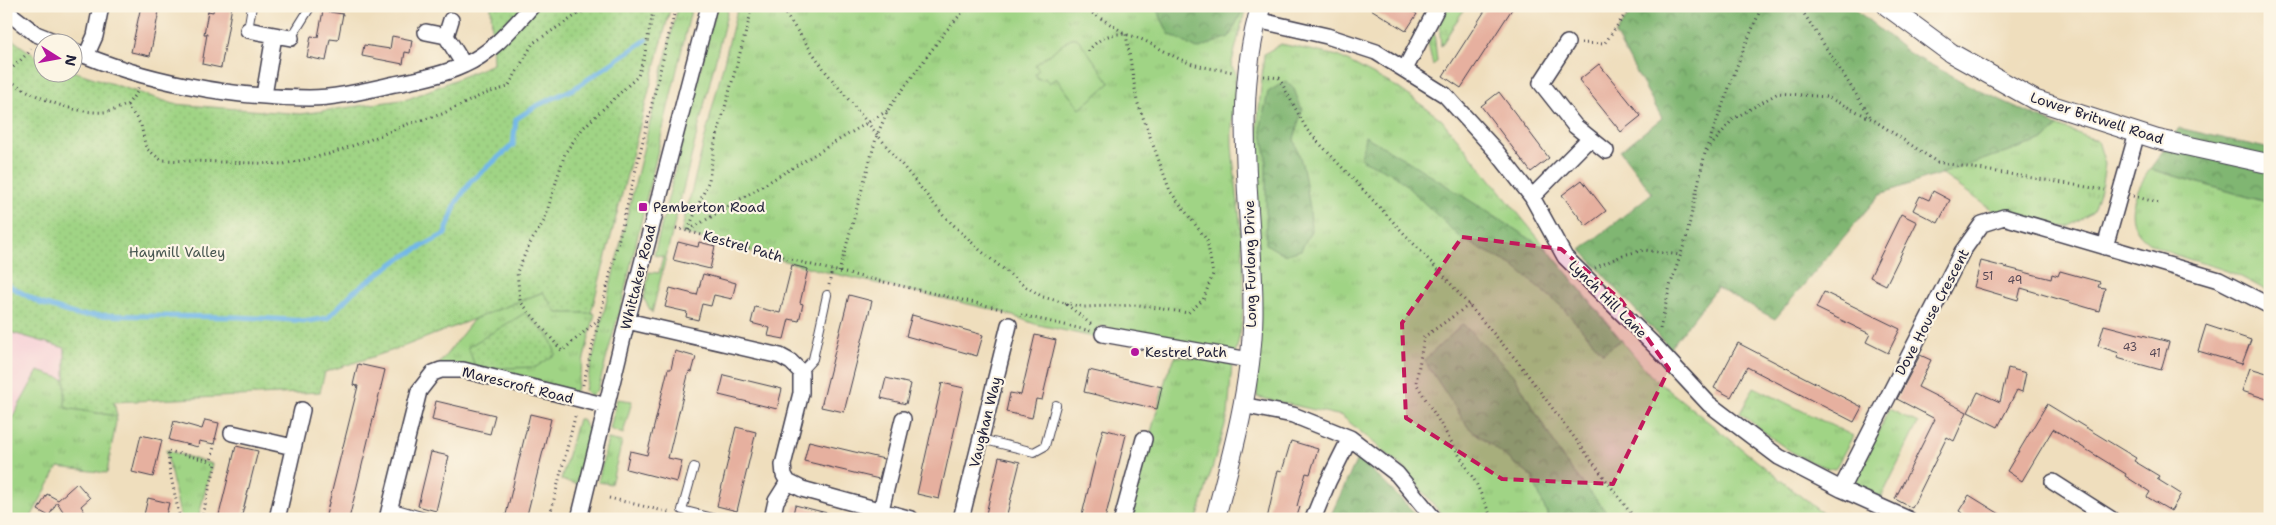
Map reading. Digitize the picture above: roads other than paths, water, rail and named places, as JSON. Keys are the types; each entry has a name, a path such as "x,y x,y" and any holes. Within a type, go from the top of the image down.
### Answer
{"street":[{"path":"82,50 95,36 101,6"},
{"path":"82,54 132,73 192,86 264,95 309,98 346,94 409,82 464,65 499,42 532,6"},
{"name":"Whittaker Road","path":"579,519 626,320 709,6"},
{"path":"1405,69 1438,6"},
{"name":"Lower Britwell Road","path":"1887,6 1951,53 2035,100 2137,133 2270,164"},
{"path":"6,11 33,32"},
{"name":"Lynch Hill Lane","path":"1259,13 1376,52 1445,95 1496,151 1532,197 1565,257 1656,347 1709,404 1779,457 1841,489 1908,519"},
{"name":"Long Furlong Drive","path":"1214,519 1242,405 1253,318 1253,271 1244,140 1248,74 1259,13"},
{"path":"446,36 451,20"},
{"path":"248,30 291,38"},
{"path":"426,32 446,36 464,65"},
{"path":"264,95 274,36"},
{"path":"1567,43 1541,83 1575,126 1606,152"},
{"path":"2105,247 2137,133"},
{"path":"1532,197 1590,138"},
{"name":"Dove House Crescent","path":"1841,489 1962,252 1982,224 2004,217 2219,280 2270,306"},
{"path":"626,320 780,356 791,362 801,372 801,393 783,465 784,475 788,482 802,489 911,519"},
{"name":"Vaughan Way","path":"961,519 1009,325"},
{"path":"1103,334 1249,360"},
{"name":"Marescroft Road","path":"388,513 419,392 433,373 441,370 463,370 606,406"},
{"path":"1242,405 1293,415 1350,438 1397,474 1434,519"},
{"path":"277,519 302,410"},
{"path":"881,510 902,419"},
{"path":"232,433 293,447"},
{"path":"1313,519 1328,482 1350,438"},
{"path":"1122,519 1144,439"},
{"path":"772,519 776,502 788,482"},
{"path":"2053,482 2111,519"}],"lane":[{"path":"248,30 252,6"},
{"path":"291,38 311,6"},
{"path":"801,372 813,359 826,295"},
{"path":"981,440 1034,452 1045,446 1056,405"},
{"path":"694,467 682,510 717,519"},
{"path":"388,513 432,519"}],"waterway":[{"path":"6,284 40,303 77,315 239,317 309,321 328,318 353,292 399,259 445,234 456,203 471,181 513,145 516,119 536,106 575,88 646,40"}],"place":[{"name":"Pemberton Road","path":"643,207"},
{"name":"Kestrel Path","path":"1135,352"}],"park label":[{"name":"Haymill Valley","path":"177,252"}]}
